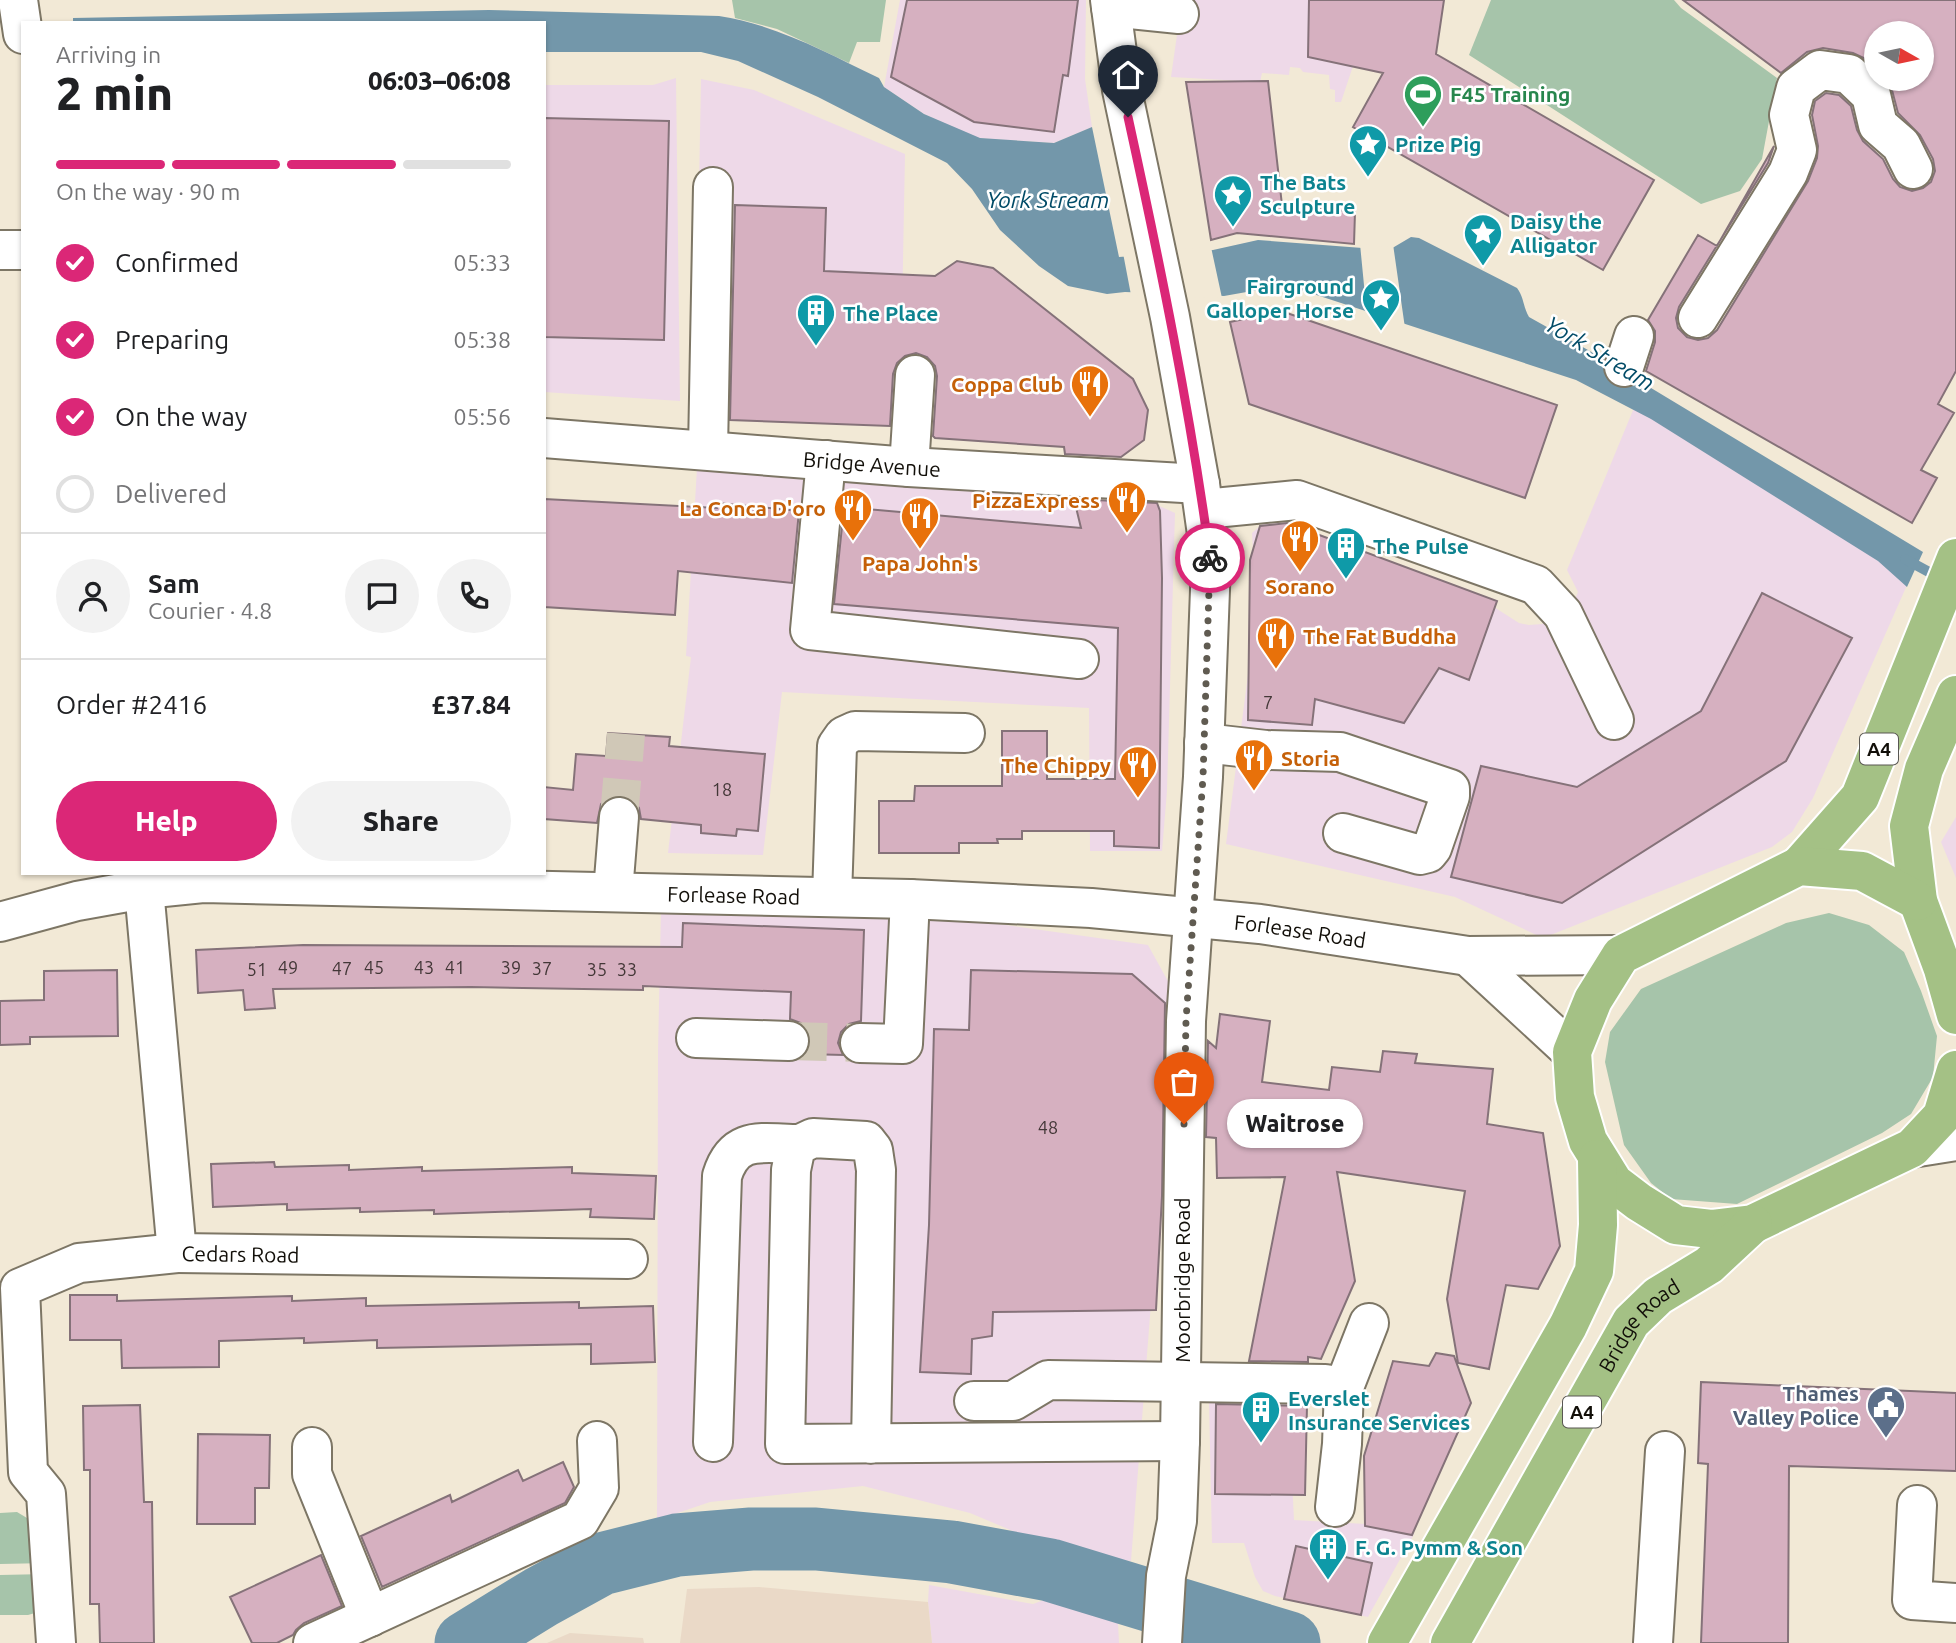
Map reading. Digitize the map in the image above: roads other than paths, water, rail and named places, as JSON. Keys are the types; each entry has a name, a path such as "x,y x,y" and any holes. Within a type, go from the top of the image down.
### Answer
{"main road":[{"name":"A4","path":"1954,563 1860,797 1799,866 1621,955 1593,1000 1572,1052 1575,1097 1588,1141 1614,1183 1676,1225 1711,1229 1753,1224 1912,1148 1951,1124 1956,1070"},
{"name":"A4","path":"1956,695 1924,769 1909,826 1918,901 1943,969 1956,1015"},
{"path":"1799,866 1862,871 1918,901"},
{"name":"A4","path":"1392,1633 1568,1326 1594,1271 1598,1226 1597,1159"},
{"name":"Bridge Road","path":"1451,1640 1631,1322 1658,1296 1709,1265 1753,1224"}],"street":[{"path":"19,0 21,21"},
{"path":"1110,4 1179,14"},
{"name":"Moorbridge Road","path":"1110,4 1122,90 1166,299 1202,497 1211,563 1204,743 1186,1020 1177,1521 1166,1576 1162,1643"},
{"path":"1698,318 1788,173 1797,150 1789,115 1796,88 1820,70 1849,74 1871,94 1878,125 1901,145 1913,169"},
{"path":"708,450 713,187"},
{"path":"0,250 21,250"},
{"path":"909,467 915,376"},
{"name":"Bridge Avenue","path":"546,438 909,467 1202,497 1297,500 1536,585 1563,614 1614,720"},
{"path":"826,460 810,630 1079,659"},
{"path":"832,897 837,746 844,736 855,731 965,733"},
{"path":"1204,743 1266,750 1340,752 1450,789 1446,809 1428,853 1420,855 1343,833"},
{"path":"613,892 619,817"},
{"name":"Forlease Road","path":"0,922 76,887 144,890 203,883 910,899 1108,908 1260,924 1468,956 1621,955"},
{"name":"Cedars Road","path":"144,890 177,1252 628,1259"},
{"path":"860,1043 903,1044 910,899"},
{"path":"1468,956 1572,1052"},
{"path":"696,1038 789,1041"},
{"path":"871,1444 876,1170 873,1150 866,1141 813,1138 796,1146 791,1170 785,1444 871,1444 1180,1441"},
{"path":"713,1442 722,1177 727,1161 747,1144 800,1144"},
{"path":"56,1643 46,1494 28,1472 20,1288 79,1263 177,1252"},
{"path":"1335,1507 1342,1444 1344,1387 1369,1323"},
{"path":"974,1401 1013,1401 1048,1380 1325,1384 1344,1387"},
{"path":"313,1643 580,1520 599,1488 597,1441"},
{"path":"312,1447 312,1474 370,1617"},
{"path":"1653,1643 1665,1451"},
{"path":"1917,1505 1912,1600 1956,1603"}],"water":[{"name":"York Stream","path":"489,10 719,16 761,26 821,50 879,78 884,87 924,114 980,138 1054,143 1092,127 1119,257 1213,250 1258,240 1389,250 1411,237 1419,238 1517,288 1529,317 1923,552 1907,587 1878,561 1651,419 1576,380 1286,285 1224,296 1125,292 1107,294 1068,286 1039,266 1000,230 972,189 947,163 818,97 738,61 701,52 546,52 546,21 73,21 73,18"}],"waterway":[{"path":"1905,559 1940,578"},
{"path":"466,1643 601,1564 677,1545 751,1539 816,1539 952,1552 1050,1570 1289,1643"}],"tunnel":[{"path":"619,817 626,734"},
{"path":"789,1041 860,1043"}],"place":[{"name":"F45 Training","path":"1423,128"},
{"name":"Prize Pig","path":"1368,178"},
{"name":"The Bats Sculpture","path":"1233,228"},
{"name":"Daisy the Alligator","path":"1483,267"},
{"name":"Fairground Galloper Horse","path":"1381,332"},
{"name":"The Place","path":"816,347"},
{"name":"Coppa Club","path":"1090,418"},
{"name":"PizzaExpress","path":"1127,534"},
{"name":"La Conca D'oro","path":"853,542"},
{"name":"Papa John's","path":"920,550"},
{"name":"Sorano","path":"1300,573"},
{"name":"The Pulse","path":"1346,580"},
{"name":"The Fat Buddha","path":"1276,670"},
{"name":"Storia","path":"1254,792"},
{"name":"The Chippy","path":"1138,799"},
{"name":"Waitrose","path":"1184,1124"},
{"name":"Thames Valley Police","path":"1886,1439"},
{"name":"Everslet Insurance Services","path":"1261,1444"},
{"name":"F. G. Pymm & Son","path":"1328,1581"}]}
